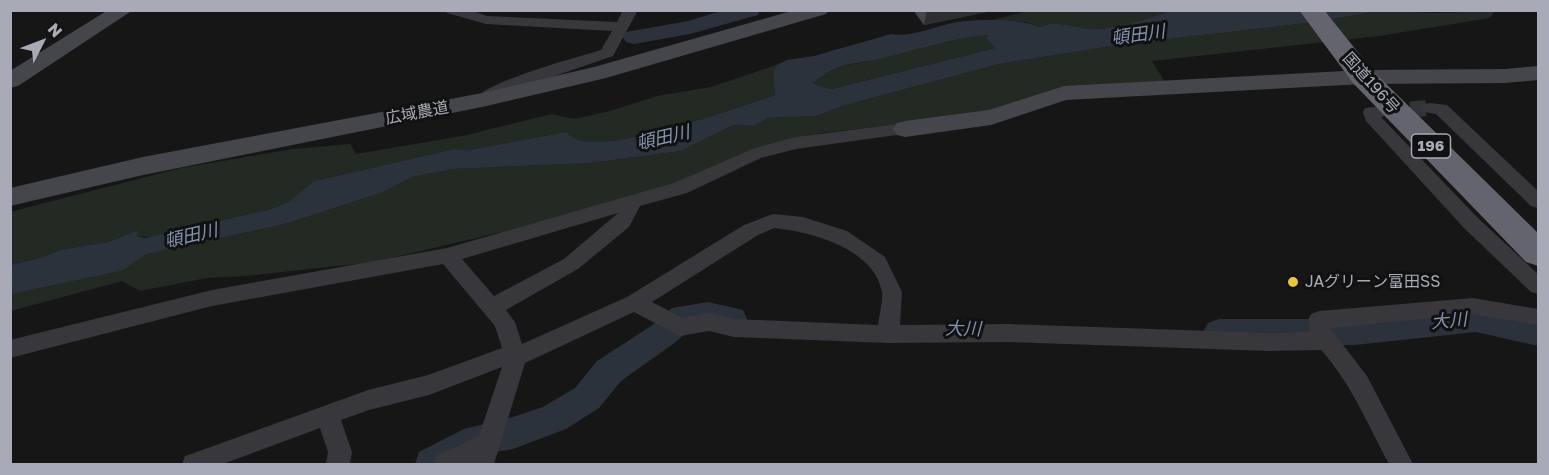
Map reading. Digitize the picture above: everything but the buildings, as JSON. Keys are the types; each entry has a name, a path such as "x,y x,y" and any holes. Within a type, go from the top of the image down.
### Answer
{"highway":[{"name":"国道196号","path":"1311,10 1336,25 1374,77 1539,253"},
{"name":"国道196号","path":"1374,77 1539,230"}],"street":[{"path":"10,81 123,10"},
{"path":"452,10 486,20 622,27"},
{"name":"広域農道","path":"10,198 143,166 482,100 598,73 819,10"},
{"path":"482,100 505,87 607,53 633,11"},
{"path":"10,349 212,298 447,256 680,188 765,151 796,143 992,117 1064,93 1374,77 1539,73"},
{"path":"1430,108 1441,109 1539,201"},
{"path":"1383,111 1371,112 1372,117 1471,223 1539,286"},
{"path":"493,307 571,264 622,222 634,201"},
{"path":"194,465 368,400 429,385 515,355 634,303 751,230 773,221 803,224 840,236 878,262 892,292 888,334"},
{"path":"445,465 477,447 485,454 515,355 504,322 447,256"},
{"path":"634,303 668,318 680,327 709,322 734,328 888,334 1008,333 1269,342 1325,341"},
{"path":"1401,465 1354,375 1340,355 1325,341 1318,326 1319,320 1473,306 1539,317"},
{"path":"327,415 340,452 338,465"}],"shaded area":[{"path":"1032,10 1173,11 1132,23 1099,29 1058,24 1040,27 1026,22 989,21"},
{"path":"1379,11 1438,13 1495,11 1490,18 1379,36 1152,61 1165,82 1061,87 987,114 821,133 767,145 680,183 640,195 506,231 374,262 207,278 140,291 122,281 11,311 10,294 120,271 146,254 285,224 381,193 412,177 454,169 590,163 681,151 734,125 754,126 768,118 816,116 846,105 999,64 1112,46 1282,26"},
{"path":"988,35 986,39 995,48 830,89 813,84 839,67 878,60 950,41"},
{"path":"779,64 773,73 775,95 675,127 618,140 595,142 578,140 566,132 469,150 454,149 314,181 288,202 271,209 153,237 137,236 137,230 108,242 60,250 11,265 10,212 181,168 293,149 350,144 356,154 462,136 552,114 574,119 610,111 657,96 711,87"}],"water":[{"name":"頓田川","path":"1173,10 1379,11 1282,26 1112,46 999,64 846,105 816,116 768,118 754,126 734,125 681,151 590,163 454,169 412,177 381,193 285,224 147,254 121,271 11,294 11,265 60,250 108,242 138,230 137,236 145,238 271,209 288,202 314,181 454,149 469,150 566,132 578,140 595,142 618,140 675,127 775,95 773,73 777,65 787,60 814,56 891,34 910,34 956,22 983,20 1014,21 1040,27 1059,24 1099,29 1132,23","holes":["988,35 986,39 995,48 831,89 813,84 822,76 849,64 889,57 950,41"]}],"waterway":[{"path":"634,37 690,27 750,10"},
{"name":"大川","path":"432,464 476,440 513,433 554,418 587,398 609,371 662,335 683,317 708,314 732,319"},
{"name":"大川","path":"1219,332 1355,332 1476,319 1538,333"}],"tunnel":[{"path":"1386,111 1430,108"}],"place":[{"name":"JAグリーン富田SS","path":"1293,282"}]}
